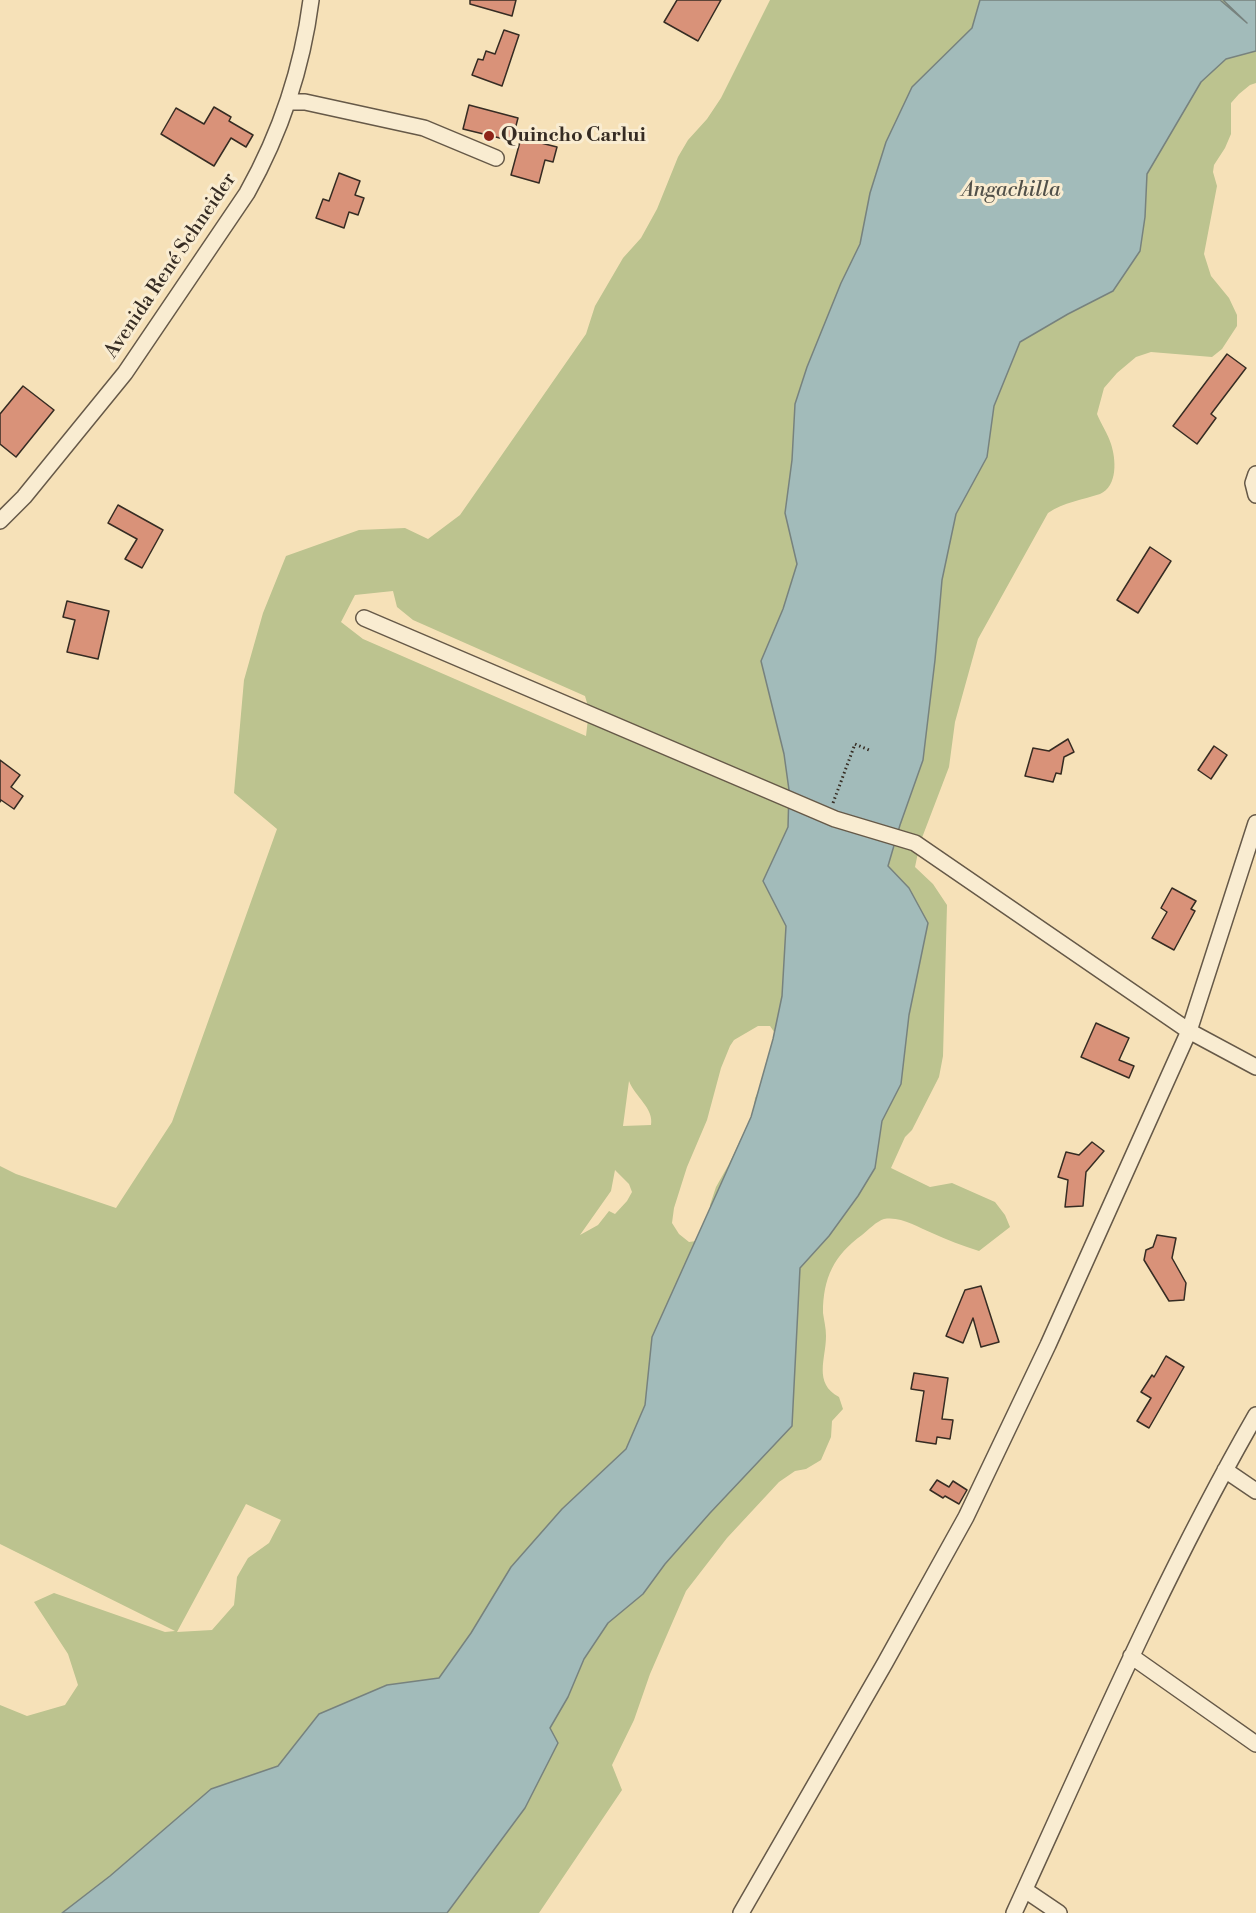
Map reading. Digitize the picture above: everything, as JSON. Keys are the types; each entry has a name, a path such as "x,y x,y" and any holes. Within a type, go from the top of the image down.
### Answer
{"street":[{"name":"Avenida René Schneider","path":"0,520 24,496 125,373 247,193 264,164 289,102 305,39 311,0"},
{"path":"289,102 305,102 424,128 496,158"},
{"path":"1256,474 1253,483 1256,495"},
{"path":"364,618 828,816 915,843 1189,1031 1256,1067"},
{"path":"741,1913 880,1673 966,1517 1048,1344 1189,1031 1256,823"},
{"path":"1014,1913 1131,1656 1225,1470 1256,1415"},
{"path":"1225,1470 1256,1491"},
{"path":"1131,1656 1256,1744"},
{"path":"1025,1890 1059,1913"}],"path":[{"path":"828,816 855,744 869,750"}],"green space":[{"path":"770,0 1256,0 1256,83 1250,85 1231,103 1231,134 1214,165 1213,172 1217,186 1204,254 1211,276 1229,298 1237,315 1237,326 1222,349 1212,357 1151,352 1136,357 1104,388 1097,414 1113,450 1113,479 1106,490 1100,494 1067,504 1048,513 978,639 955,722 949,767 920,843 915,867 933,884 947,905 943,1056 939,1077 912,1130 905,1137 891,1168 930,1187 952,1183 995,1202 1005,1215 1010,1227 979,1251 915,1225 890,1218 884,1219 852,1243 837,1259 825,1289 823,1313 826,1336 823,1378 831,1391 839,1397 843,1409 832,1421 831,1437 821,1460 806,1469 795,1471 779,1482 727,1538 686,1591 650,1674 634,1720 612,1765 622,1790 539,1913 0,1913 0,1705 27,1716 65,1705 78,1685 68,1654 34,1602 54,1593 165,1632 175,1631 0,1544 0,1166 16,1174 116,1208 172,1122 277,829 234,793 244,680 263,613 286,556 359,530 405,528 428,539 460,515 586,334 595,306 623,258 641,238 657,209 678,157 688,140 707,119 721,98","holes":["393,591 397,607 413,620 585,696 589,710 586,736 363,639 341,622 355,595","758,1026 770,1026 777,1036 755,1098 753,1113 716,1187 710,1205 711,1224 696,1241 689,1242 679,1234 672,1223 674,1208 687,1167 707,1120 721,1068 734,1040","629,1081 650,1113 651,1125 623,1126","615,1170 629,1184 632,1192 615,1214 609,1211 598,1225 580,1235 611,1191","246,1504 281,1520 269,1543 248,1558 237,1577 234,1605 212,1630 177,1632"]}],"water":[{"name":"Angachilla","path":"980,0 1220,0 1247,23 1223,0 1256,0 1256,51 1226,59 1201,82 1147,174 1145,217 1140,251 1113,291 1020,342 994,406 987,457 956,514 942,580 923,760 888,866 909,888 928,923 909,1015 901,1084 882,1121 875,1168 829,1236 800,1268 792,1426 710,1513 665,1564 643,1594 608,1623 584,1659 568,1697 550,1728 558,1743 525,1808 447,1913 62,1913 110,1876 211,1789 278,1766 319,1714 387,1685 439,1678 471,1633 511,1567 562,1509 626,1449 645,1405 652,1337 751,1117 773,1039 782,996 786,926 763,881 788,827 789,790 784,754 761,661 783,609 797,564 785,513 792,460 795,404 807,367 841,283 860,244 870,193 886,142 912,87 972,28"}],"building":[{"path":"470,0 516,0 512,16 470,4"},
{"path":"677,0 721,0 698,41 664,22"},
{"path":"504,30 519,35 502,86 472,75 478,59 483,60 486,51 495,54"},
{"path":"469,105 518,118 512,141 463,129"},
{"path":"214,107 231,117 229,121 253,135 246,147 231,138 214,166 161,134 176,108 204,124"},
{"path":"521,138 557,147 553,162 545,160 539,183 511,175"},
{"path":"339,173 360,181 355,195 364,198 358,215 349,212 344,228 316,218 323,199 329,201"},
{"path":"1227,354 1246,368 1211,414 1216,418 1197,444 1173,426"},
{"path":"23,386 54,410 16,457 0,444 0,414"},
{"path":"118,505 163,530 142,568 125,559 137,539 108,523"},
{"path":"1150,547 1171,561 1138,613 1117,600"},
{"path":"67,601 109,611 98,659 67,652 75,620 63,617"},
{"path":"1068,739 1074,752 1064,757 1061,774 1056,773 1053,782 1025,776 1033,748 1049,751"},
{"path":"1214,746 1227,755 1211,779 1198,770"},
{"path":"0,760 20,775 11,787 23,796 14,809 1,800 0,802"},
{"path":"1172,888 1196,901 1191,909 1195,911 1174,950 1152,938 1167,912 1161,908"},
{"path":"1096,1023 1129,1038 1119,1060 1134,1066 1129,1078 1081,1057"},
{"path":"1092,1142 1104,1151 1086,1172 1083,1206 1065,1207 1068,1180 1058,1177 1066,1152 1079,1155"},
{"path":"1157,1235 1176,1238 1172,1258 1186,1283 1184,1300 1169,1301 1144,1260 1146,1250 1153,1247"},
{"path":"981,1286 999,1342 981,1347 973,1318 963,1343 946,1336 965,1290"},
{"path":"1166,1356 1184,1367 1149,1428 1137,1421 1151,1398 1141,1392 1152,1375 1154,1377"},
{"path":"914,1373 948,1378 942,1419 953,1420 950,1439 937,1437 936,1444 916,1441 924,1391 911,1389"},
{"path":"937,1480 949,1487 953,1481 967,1490 959,1504 930,1490"}],"place":[{"name":"Quincho Carlui","path":"489,136"}]}
